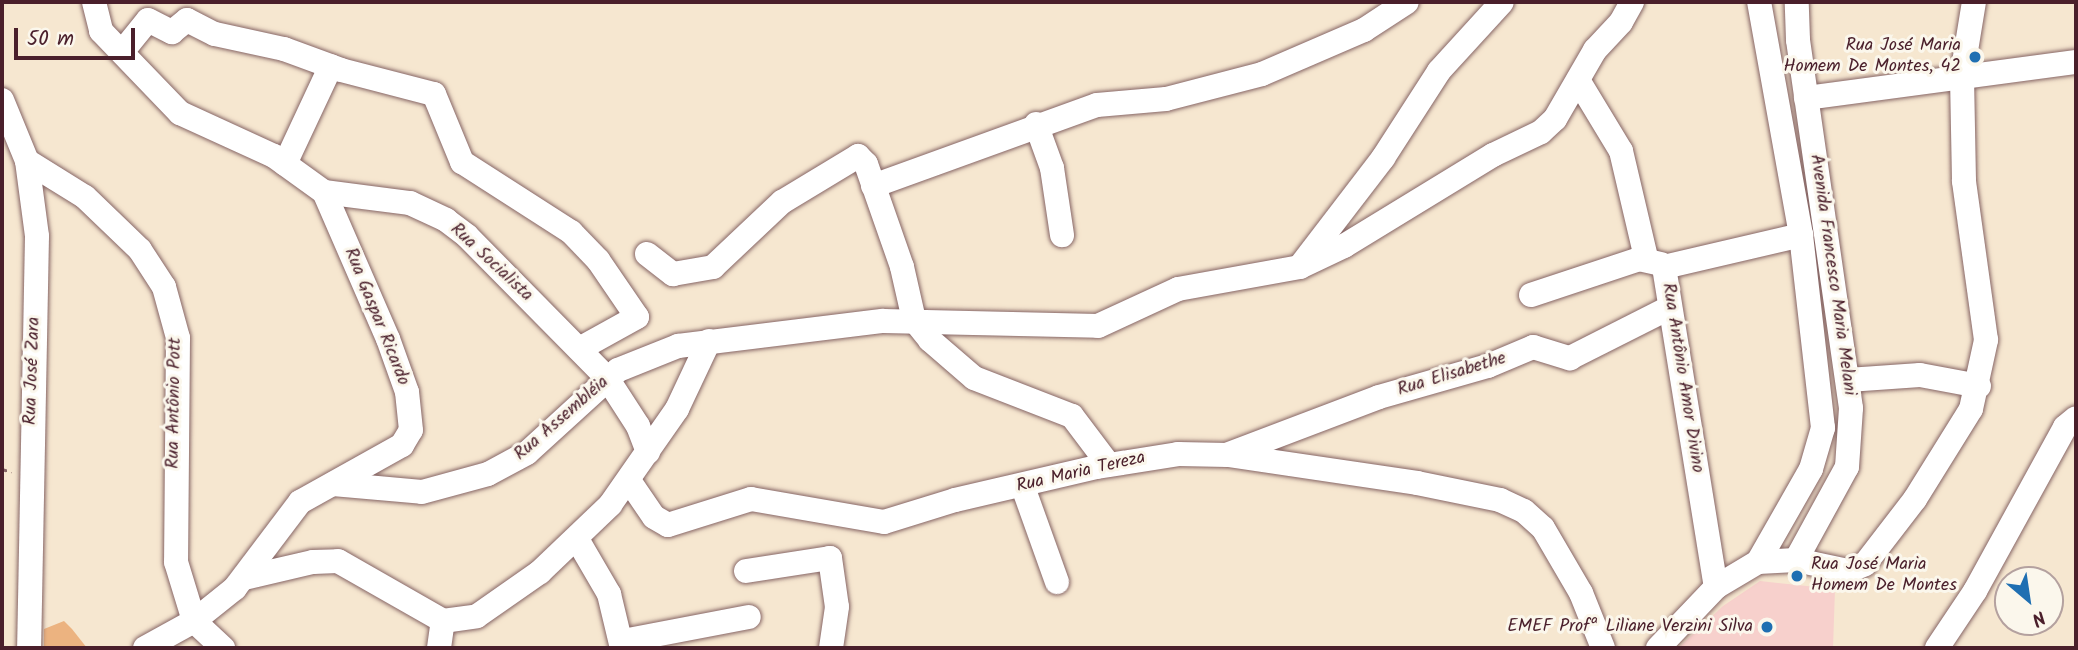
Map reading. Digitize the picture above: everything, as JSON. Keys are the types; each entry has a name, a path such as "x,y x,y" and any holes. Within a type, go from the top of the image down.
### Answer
{"street":[{"path":"94,2 97,25 180,113 233,135 285,164 324,192"},
{"path":"873,186 1036,124 1097,105 1219,88 1353,35 1407,2"},
{"path":"1300,267 1383,158 1439,71 1502,2"},
{"name":"Rua Assembléia","path":"334,484 422,492 488,474 527,453 607,378 658,351 709,341 914,320 1109,325 1178,289 1300,267 1344,246 1493,155 1541,132 1555,119 1578,80 1632,2"},
{"path":"1658,648 1716,587 1758,562 1796,560 1848,571 1865,564 1954,441 1979,386 1986,340 1964,181 1962,75 1974,2"},
{"name":"Avenida Francesco Maria Melani","path":"1758,562 1811,469 1823,428 1801,235 1761,10 1797,6 1806,98 1848,380 1847,467 1796,560"},
{"path":"122,52 150,19 172,32 187,20 215,34 284,49 331,66 435,94 462,162 571,232 598,260 637,317 579,349"},
{"path":"1806,98 1962,75 2076,62"},
{"path":"285,164 331,66"},
{"path":"1531,295 1655,262 1621,151 1578,80"},
{"name":"Rua José Zara","path":"2,100 27,160 37,236 29,648"},
{"path":"1036,124 1052,167 1062,235"},
{"path":"647,254 673,275 713,267 782,202 851,157 862,158 914,320 947,359 974,378 1072,416 1109,465"},
{"name":"Rua Antônio Pott","path":"27,160 85,197 139,250 164,287 178,350 176,562 194,621"},
{"name":"Rua Socialista","path":"324,192 380,197 446,220 607,378 638,426 648,452"},
{"name":"Rua Gaspar Ricardo","path":"145,648 194,621 244,578 286,514 402,444 413,421 388,339 324,192"},
{"name":"Rua Antônio Amor Divino","path":"1716,587 1669,308 1655,262 1801,235"},
{"name":"Rua Elisabethe","path":"1228,455 1379,397 1488,366 1527,348 1539,346 1561,359 1570,358 1669,308"},
{"path":"244,578 313,562 338,561 443,621 477,616 513,593 577,539 630,481 692,383 709,341"},
{"path":"1848,380 1920,375 1979,386"},
{"path":"1937,648 1975,590 2065,428 2076,418"},
{"name":"Rua Maria Tereza","path":"630,481 654,517 668,524 751,499 884,522 955,500 1156,456 1228,455 1418,483 1500,500 1524,511 1557,547 1603,648"},
{"path":"1023,487 1057,582"},
{"path":"577,539 609,594 623,644 749,617"},
{"path":"746,571 830,558 837,607 831,648"},
{"path":"194,621 223,648"},
{"path":"439,648 443,621"}],"shaded area":[{"name":"EMEF Profª Liliane Verzini Silva","path":"1760,581 1835,589 1833,648 1678,648 1723,606"}],"building":[{"path":"64,621 87,648 44,648 44,629"}],"place":[{"name":"Rua José Maria Homem De Montes, 42","path":"1975,57"},
{"name":"Rua José Maria Homem De Montes","path":"1797,576"},
{"name":"EMEF Profª Liliane Verzini Silva","path":"1767,627"}]}
